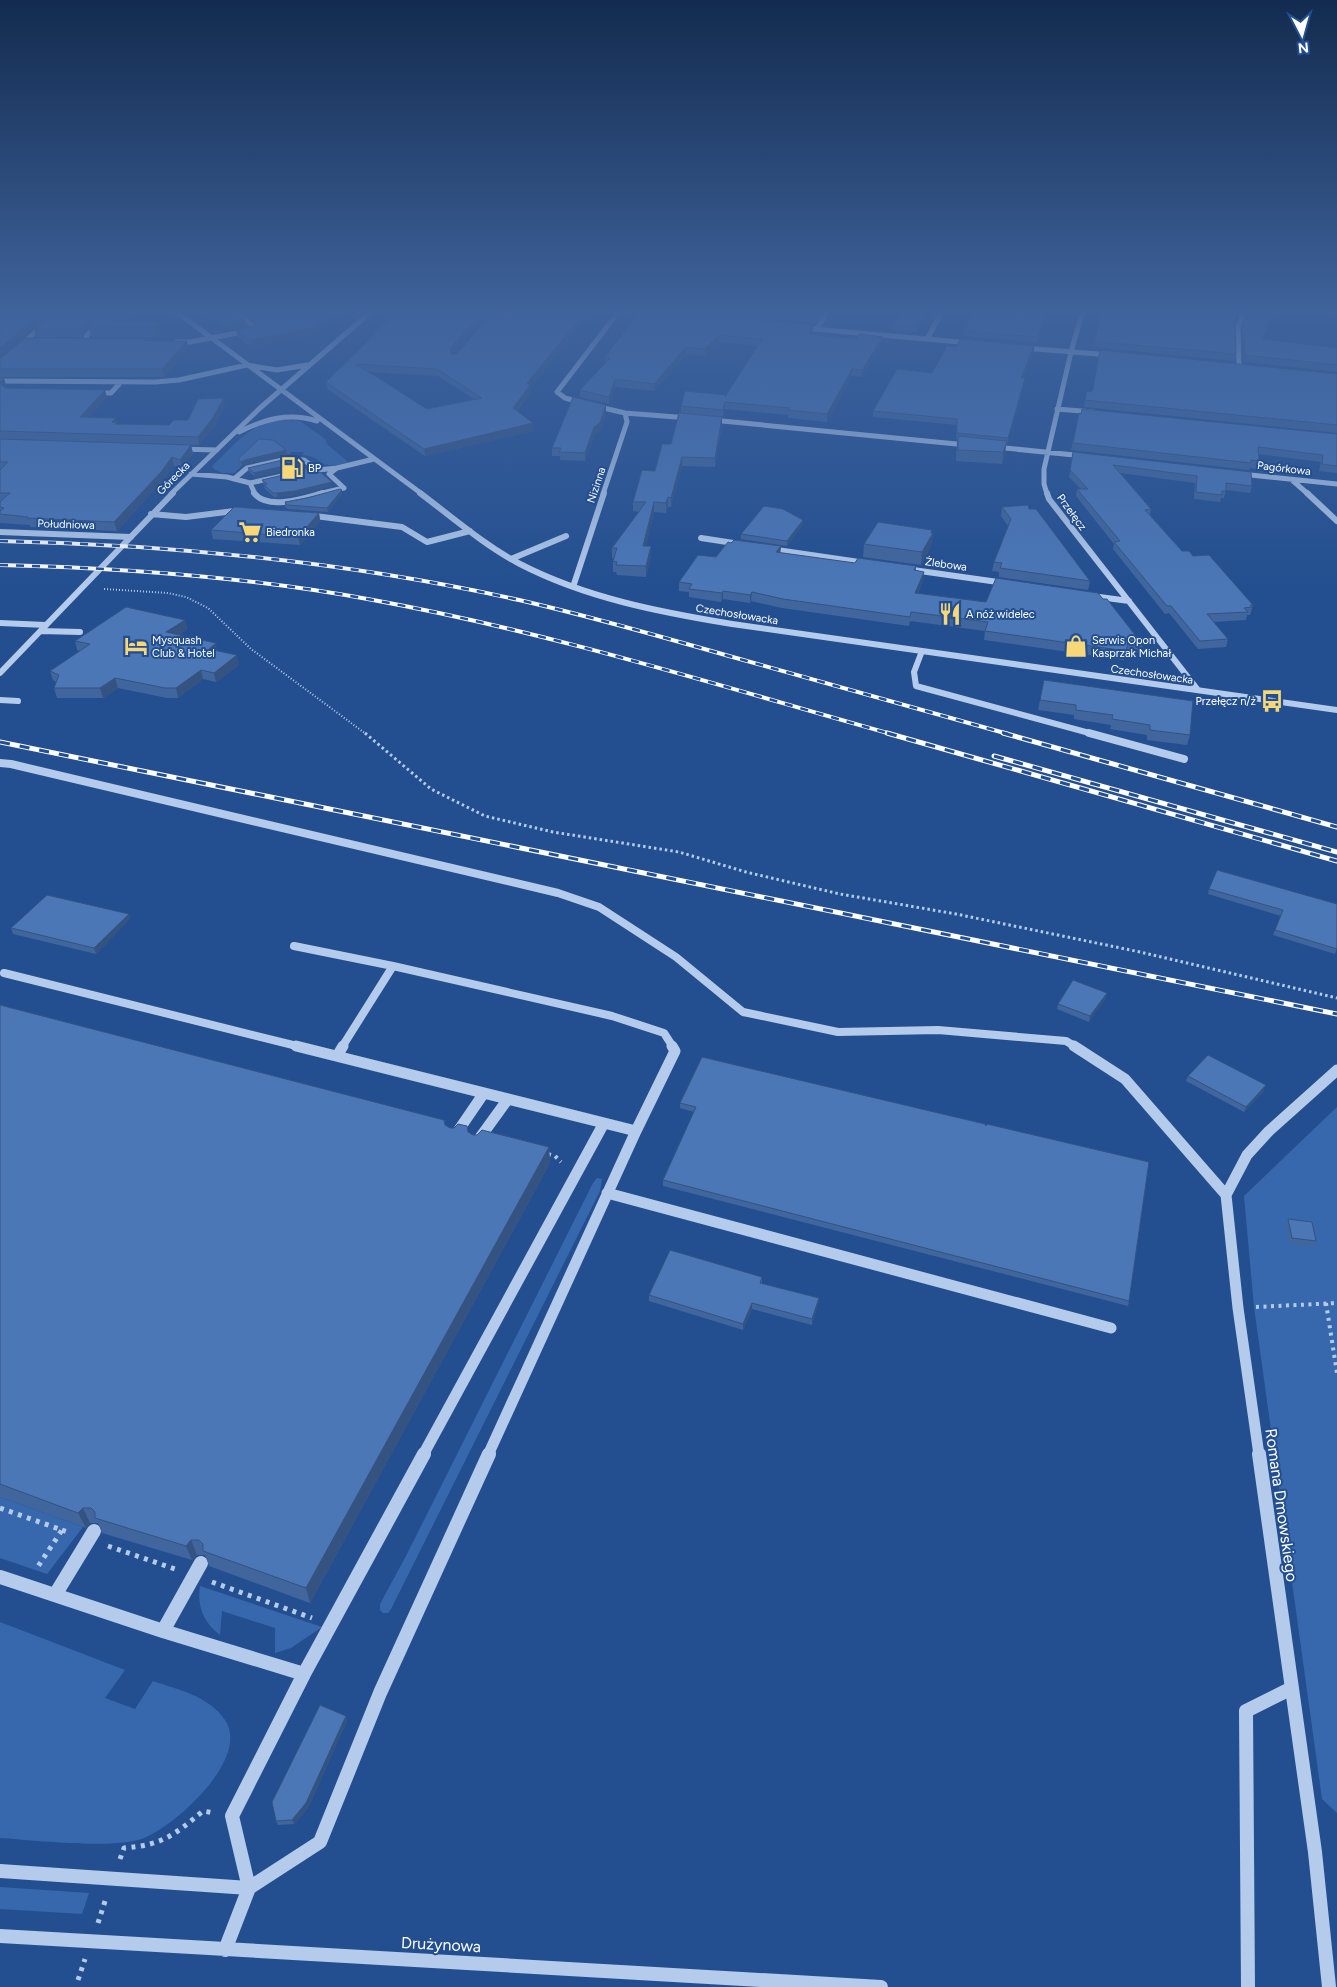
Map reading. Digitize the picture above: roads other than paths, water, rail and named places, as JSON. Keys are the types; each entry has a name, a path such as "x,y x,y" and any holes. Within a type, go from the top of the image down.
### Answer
{"street":[{"name":"Górecka","path":"0,673 151,514 228,438 267,403"},
{"name":"Czechosłowacka","path":"299,403 470,531 511,559 540,574 573,587 634,605 708,620 1337,710"},
{"path":"584,403 625,413 693,419"},
{"name":"Przełęcz","path":"1059,403 1044,469 1044,484 1049,499 1198,690"},
{"path":"1057,409 1104,413"},
{"name":"Nizinna","path":"573,587 626,426 627,418 625,413"},
{"path":"228,438 256,422 275,417 304,417 331,426"},
{"path":"703,420 970,445"},
{"path":"990,447 1095,458"},
{"path":"173,449 217,450"},
{"path":"234,479 247,468 286,459 304,460 316,469"},
{"path":"191,474 234,479 250,483 316,469 337,468 374,460"},
{"path":"250,483 252,492 260,500 283,502 344,488 329,474 337,468"},
{"name":"Pagórkowa","path":"1230,472 1337,484"},
{"path":"1292,480 1337,521"},
{"path":"151,514 186,517 233,510 252,511"},
{"path":"300,514 402,527 427,542 470,531"},
{"name":"Południowa","path":"0,532 131,537"},
{"path":"511,559 566,536"},
{"path":"701,538 750,546"},
{"path":"760,547 876,564"},
{"name":"Żlebowa","path":"896,567 1012,584"},
{"path":"1080,594 1129,601"},
{"path":"0,623 46,625"},
{"path":"41,631 80,632"},
{"path":"922,651 912,678 916,686 1184,759"},
{"path":"0,700 18,701"},
{"path":"1327,708 1337,717"},
{"path":"0,763 11,764 558,893 599,907 676,957 743,1012 838,1032 938,1030 1066,1041 1125,1079 1226,1195 1246,1155 1269,1131 1337,1070"},
{"path":"0,1871 249,1888 320,1842 380,1692 607,1193 675,1051 664,1033 612,1016 392,966 294,946"},
{"path":"337,1056 392,966"},
{"path":"4,973 636,1131"},
{"path":"453,1137 484,1093"},
{"path":"476,1144 508,1099"},
{"path":"225,1950 249,1888 232,1816 304,1674 604,1123"},
{"path":"607,1193 1111,1328"},
{"name":"Romana Dmowskiego","path":"1226,1195 1238,1308 1314,1852 1329,1987"},
{"path":"55,1595 91,1535"},
{"path":"164,1631 200,1563"},
{"path":"0,1577 164,1631 304,1674"},
{"path":"1248,1987 1246,1711 1292,1688"},
{"name":"Drużynowa","path":"0,1936 881,1987"}],"railway":[{"path":"0,541 196,551 326,566 455,587 598,619 1008,734"},
{"path":"0,565 94,568 187,575 280,585 373,600 439,613 569,644 891,734"},
{"path":"887,733 1337,861"},
{"path":"1003,733 1337,827"},
{"path":"0,742 1337,1014"},
{"path":"994,756 1337,852"}],"place":[{"name":"BP","path":"292,468"},
{"name":"Biedronka","path":"250,532"},
{"name":"A nóż widelec","path":"950,614"},
{"name":"Mysquash Club & Hotel","path":"136,646"},
{"name":"Serwis Opon Kasprzak Michał","path":"1076,646"},
{"name":"Przełęcz n/ż","path":"1272,701"}]}
